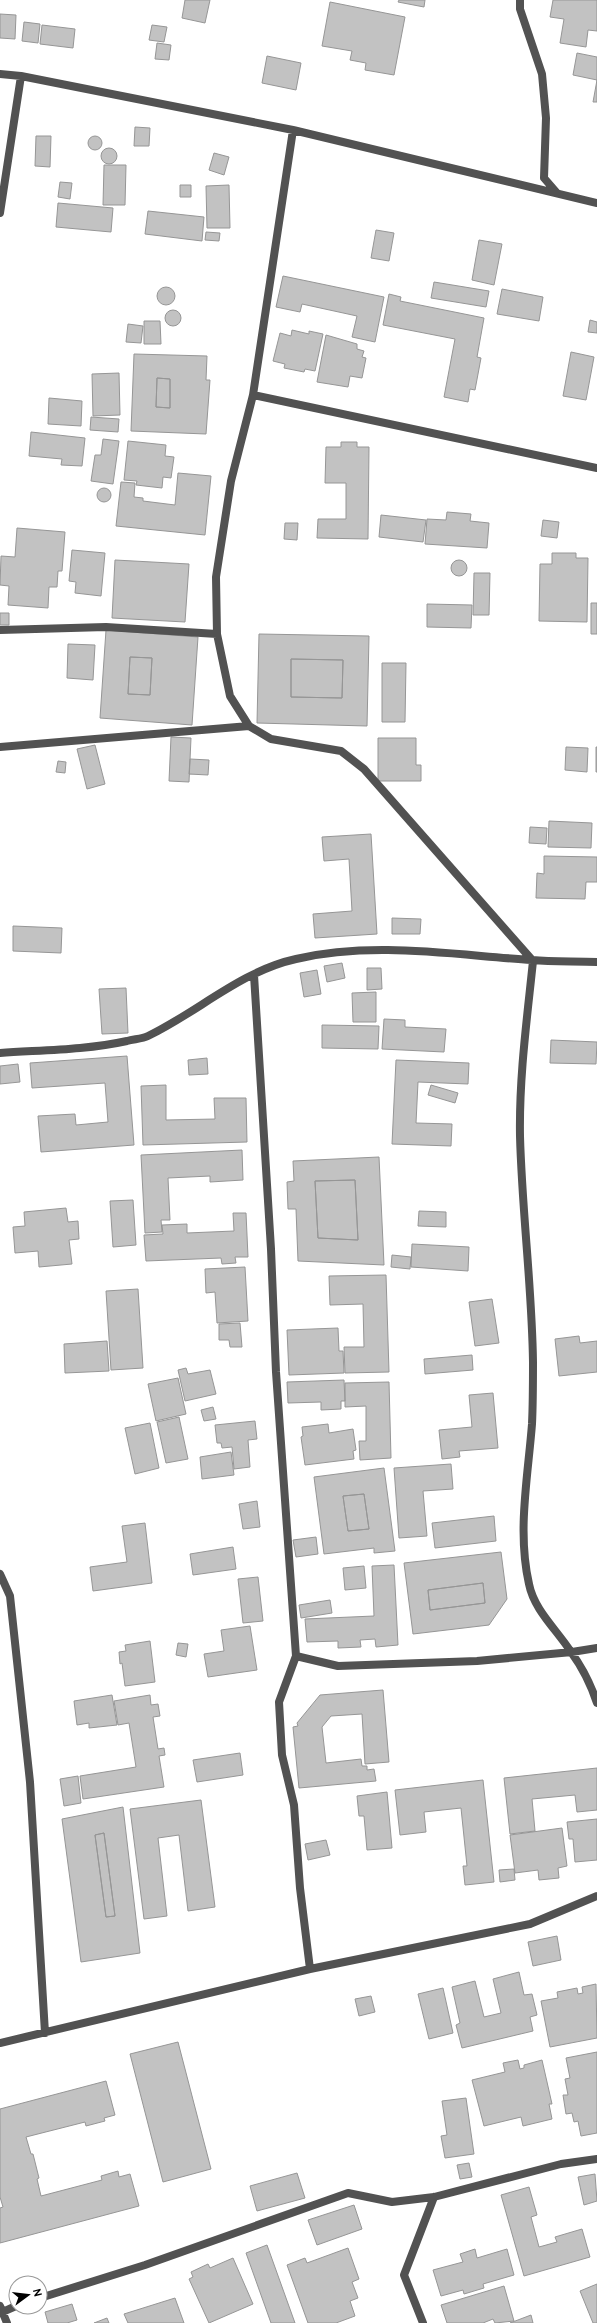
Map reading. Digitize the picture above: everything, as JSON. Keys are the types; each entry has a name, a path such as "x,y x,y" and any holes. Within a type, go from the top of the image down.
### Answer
{"street":[{"path":"520,0 520,9 542,74 546,118 544,178 557,193"},
{"path":"0,74 21,76 293,130 597,203"},
{"path":"0,213 21,76"},
{"path":"293,130 253,395 231,481 216,577 217,634 230,696 249,726 271,739 340,751 364,770 533,961 523,1051 520,1136 531,1291 533,1362 532,1422 526,1481 524,1537 529,1584 535,1600 572,1652 591,1688 597,1703"},
{"path":"253,395 597,468"},
{"path":"0,630 106,627 217,634"},
{"path":"0,748 249,726"},
{"path":"0,1053 109,1045 146,1036 189,1013 216,995 274,966 297,959 348,951 446,952 533,961 597,962"},
{"path":"254,975 270,1242 276,1372 296,1656 279,1702 282,1755 294,1805 300,1888 310,1969"},
{"path":"0,1574 10,1596 30,1782 44,2033"},
{"path":"296,1656 338,1666 477,1661 572,1652 597,1648"},
{"path":"0,2043 310,1969 530,1924 597,1896"},
{"path":"48,2295 145,2265 348,2193 392,2202 434,2197 561,2164 597,2159"},
{"path":"423,2323 404,2275 434,2197"},
{"path":"1,2310 7,2323"}],"building":[{"path":"185,0 210,0 205,23 182,18"},
{"path":"399,0 425,0 424,7 398,2"},
{"path":"553,0 597,0 597,31 588,30 586,47 560,43 564,19 550,17"},
{"path":"330,2 405,17 394,75 365,70 366,63 350,60 352,51 322,46"},
{"path":"0,14 16,15 15,39 0,38"},
{"path":"24,22 40,24 38,43 22,41"},
{"path":"42,25 75,29 73,48 40,44"},
{"path":"152,25 167,27 164,42 149,40"},
{"path":"157,43 171,45 169,60 155,59"},
{"path":"577,53 597,57 597,80 573,75"},
{"path":"267,56 301,63 296,90 262,83"},
{"path":"597,80 597,102 593,102"},
{"path":"135,127 150,128 149,146 134,146"},
{"path":"36,136 51,136 50,167 35,166"},
{"path":"95,136 100,138 102,143 100,148 95,150 90,148 88,143 90,138"},
{"path":"109,148 115,150 117,156 115,162 109,164 103,162 101,156 103,150"},
{"path":"214,153 229,157 224,175 209,170"},
{"path":"104,165 126,165 125,205 103,205"},
{"path":"60,182 72,183 70,199 58,197"},
{"path":"180,185 191,185 191,197 180,197"},
{"path":"229,185 230,228 207,228 206,186"},
{"path":"58,203 113,208 111,232 56,227"},
{"path":"148,211 204,217 202,241 145,234"},
{"path":"376,230 394,233 389,261 371,258"},
{"path":"206,232 220,233 219,241 205,240"},
{"path":"479,240 502,244 494,285 472,280"},
{"path":"283,276 384,297 375,342 352,337 357,316 302,304 300,312 276,307"},
{"path":"434,282 489,291 486,307 431,298"},
{"path":"166,287 172,290 175,296 172,302 166,305 160,302 157,296 160,290"},
{"path":"502,289 543,297 539,321 497,314"},
{"path":"389,294 401,297 400,301 484,318 477,357 481,358 475,390 470,389 468,402 444,397 455,339 383,325"},
{"path":"173,310 179,312 181,318 179,324 173,326 167,324 165,318 167,312"},
{"path":"590,320 597,322 597,333 588,332"},
{"path":"144,321 160,321 161,344 144,344"},
{"path":"128,324 143,326 141,343 126,342"},
{"path":"292,330 309,334 309,331 323,334 315,371 305,369 304,372 284,368 285,364 273,361 280,333 291,336"},
{"path":"326,335 357,344 357,349 364,351 362,357 366,358 362,378 350,376 348,387 317,382"},
{"path":"571,352 594,357 586,400 563,396"},
{"path":"134,354 207,356 206,380 210,380 206,434 131,431","holes":["157,378 170,379 170,408 156,407"]},
{"path":"119,373 120,415 93,416 92,374"},
{"path":"157,378 170,379 170,408 156,407"},
{"path":"49,398 82,401 81,426 48,424"},
{"path":"91,417 119,419 118,432 90,430"},
{"path":"31,432 85,438 82,466 61,465 62,459 29,456"},
{"path":"103,439 119,441 113,484 91,481 95,455 101,455"},
{"path":"128,441 166,445 165,456 174,457 171,478 163,477 162,488 136,485 137,481 124,480"},
{"path":"341,442 357,442 357,447 369,447 368,539 317,538 318,519 346,519 346,483 325,483 326,447 341,447"},
{"path":"178,473 211,476 205,535 116,526 121,482 135,483 134,497 143,498 143,501 175,505"},
{"path":"104,488 109,490 111,495 109,500 104,502 99,500 97,495 99,490"},
{"path":"447,512 471,514 470,521 489,523 487,548 425,544 427,519 446,520"},
{"path":"381,515 426,520 423,542 379,537"},
{"path":"543,520 559,522 557,538 541,536"},
{"path":"285,523 298,523 297,540 284,539"},
{"path":"17,528 65,532 62,571 58,571 57,587 49,587 48,608 8,605 9,586 0,585 1,556 15,557"},
{"path":"72,550 105,553 101,596 75,593 76,582 69,581"},
{"path":"552,553 576,553 576,558 588,558 587,622 539,621 540,564 552,564"},
{"path":"115,560 189,564 185,622 112,618"},
{"path":"459,560 466,565 467,568 462,575 459,576 452,571 451,568 456,561"},
{"path":"474,573 490,573 489,615 473,615"},
{"path":"591,603 597,603 597,634 591,634"},
{"path":"427,604 472,605 471,628 427,627"},
{"path":"0,613 9,613 9,625 0,625"},
{"path":"106,630 198,637 192,725 100,718","holes":["130,657 152,658 150,695 128,694"]},
{"path":"259,634 369,636 367,726 257,723","holes":["291,659 343,660 342,698 291,697"]},
{"path":"68,644 95,645 93,680 67,678"},
{"path":"130,657 152,658 150,695 128,694"},
{"path":"291,659 343,660 342,698 291,697"},
{"path":"382,663 406,663 405,722 382,722"},
{"path":"171,737 191,738 189,782 169,781"},
{"path":"378,738 416,738 416,765 421,765 421,781 378,781"},
{"path":"95,745 105,784 87,789 77,749"},
{"path":"566,747 588,748 587,772 565,770"},
{"path":"597,747 597,772 596,772"},
{"path":"190,759 209,760 208,775 189,774"},
{"path":"58,761 66,762 65,773 56,772"},
{"path":"549,821 592,823 591,848 548,847"},
{"path":"530,827 547,828 546,844 529,843"},
{"path":"371,834 377,934 315,938 313,914 352,911 349,859 324,861 322,837"},
{"path":"544,856 597,857 597,882 586,882 585,899 536,898 537,873 544,874"},
{"path":"392,918 421,919 420,934 392,934"},
{"path":"13,926 62,928 61,953 13,951"},
{"path":"342,963 345,978 327,982 324,966"},
{"path":"367,968 381,968 382,989 367,990"},
{"path":"317,970 321,994 304,997 300,973"},
{"path":"126,988 128,1033 102,1034 99,989"},
{"path":"376,992 376,1022 353,1022 352,993"},
{"path":"384,1019 405,1020 405,1027 446,1029 444,1052 382,1049"},
{"path":"322,1025 379,1026 378,1049 322,1048"},
{"path":"551,1040 597,1042 596,1064 550,1063"},
{"path":"127,1056 134,1145 41,1152 38,1116 75,1114 76,1125 108,1122 105,1083 32,1088 30,1063"},
{"path":"207,1058 208,1074 189,1075 188,1060"},
{"path":"396,1060 469,1063 468,1084 418,1082 416,1123 452,1124 451,1146 392,1144"},
{"path":"18,1064 20,1082 0,1084 0,1066"},
{"path":"166,1085 166,1120 215,1119 214,1098 246,1098 247,1142 143,1145 141,1086"},
{"path":"431,1085 458,1093 455,1103 428,1095"},
{"path":"242,1150 243,1180 210,1182 210,1176 168,1178 170,1220 161,1220 162,1232 145,1233 141,1155"},
{"path":"379,1157 384,1265 298,1261 296,1209 288,1209 287,1182 294,1181 293,1161","holes":["355,1180 358,1240 318,1238 315,1181"]},
{"path":"355,1180 358,1240 318,1238 315,1181"},
{"path":"133,1200 136,1245 113,1247 110,1201"},
{"path":"66,1208 68,1222 78,1221 79,1239 69,1240 72,1264 39,1267 38,1251 15,1253 13,1227 25,1226 24,1212"},
{"path":"419,1211 446,1212 446,1227 418,1226"},
{"path":"233,1213 246,1213 248,1257 235,1257 236,1263 222,1264 221,1258 146,1261 144,1235 163,1234 162,1225 187,1224 187,1233 234,1231"},
{"path":"412,1244 469,1247 468,1271 411,1267"},
{"path":"392,1255 411,1257 410,1269 391,1267"},
{"path":"245,1267 248,1321 217,1323 215,1292 206,1293 205,1269"},
{"path":"386,1275 389,1372 345,1373 344,1347 364,1347 363,1304 330,1305 329,1276"},
{"path":"138,1289 143,1368 111,1370 106,1291"},
{"path":"492,1299 499,1343 475,1346 469,1302"},
{"path":"240,1323 242,1347 230,1347 229,1340 219,1340 219,1324"},
{"path":"338,1328 339,1351 343,1351 344,1373 289,1375 287,1330"},
{"path":"579,1336 580,1343 597,1341 597,1372 559,1376 555,1339"},
{"path":"107,1341 109,1371 65,1373 64,1344"},
{"path":"472,1355 473,1370 425,1374 424,1359"},
{"path":"186,1368 188,1374 210,1370 216,1394 185,1401 178,1370"},
{"path":"178,1378 186,1414 156,1421 148,1384"},
{"path":"344,1380 345,1401 341,1401 341,1409 321,1410 321,1402 288,1403 287,1382"},
{"path":"389,1382 391,1458 360,1460 359,1441 366,1441 366,1406 345,1407 345,1383"},
{"path":"493,1393 498,1448 459,1451 460,1457 442,1459 439,1430 472,1427 469,1395"},
{"path":"213,1407 216,1419 204,1421 201,1410"},
{"path":"179,1417 188,1459 166,1463 157,1422"},
{"path":"255,1421 257,1439 248,1440 250,1467 234,1469 232,1447 222,1448 221,1443 217,1443 215,1425"},
{"path":"150,1423 159,1468 135,1474 125,1428"},
{"path":"328,1424 329,1433 353,1429 356,1450 353,1451 354,1459 305,1465 301,1437 303,1436 302,1427"},
{"path":"231,1452 234,1475 202,1479 200,1457"},
{"path":"451,1464 453,1489 423,1491 427,1536 399,1538 394,1468"},
{"path":"384,1468 395,1551 374,1553 374,1548 324,1554 314,1477","holes":["364,1494 369,1529 348,1531 343,1496"]},
{"path":"364,1494 369,1529 348,1531 343,1496"},
{"path":"257,1501 260,1527 243,1529 239,1504"},
{"path":"494,1516 496,1541 435,1548 432,1523"},
{"path":"145,1523 152,1583 93,1591 90,1567 127,1562 122,1526"},
{"path":"316,1537 318,1554 296,1557 293,1540"},
{"path":"233,1547 236,1569 193,1575 190,1554"},
{"path":"501,1552 507,1599 489,1625 413,1634 404,1563","holes":["483,1583 485,1603 430,1610 428,1590"]},
{"path":"394,1565 398,1645 376,1647 375,1639 360,1640 361,1647 338,1648 338,1641 307,1642 305,1619 374,1616 372,1566"},
{"path":"364,1566 366,1588 345,1590 343,1568"},
{"path":"258,1577 263,1621 243,1623 238,1579"},
{"path":"483,1583 485,1603 430,1610 428,1590"},
{"path":"330,1600 332,1613 301,1618 299,1605"},
{"path":"250,1626 257,1670 208,1677 204,1654 224,1651 221,1630"},
{"path":"150,1641 155,1682 125,1686 119,1652 126,1651 125,1645"},
{"path":"178,1643 188,1644 186,1657 176,1655"},
{"path":"383,1690 389,1762 365,1764 362,1714 331,1716 322,1727 326,1763 361,1759 362,1766 367,1766 367,1770 374,1769 376,1781 299,1788 293,1727 298,1726 297,1723 320,1695"},
{"path":"112,1695 117,1725 89,1728 89,1723 77,1725 74,1701"},
{"path":"150,1695 151,1705 158,1704 160,1716 153,1717 158,1749 164,1748 165,1755 159,1756 164,1787 83,1799 80,1776 136,1767 129,1723 118,1725 114,1701"},
{"path":"240,1753 243,1775 197,1782 193,1760"},
{"path":"597,1768 597,1810 577,1812 575,1795 532,1799 535,1831 510,1834 504,1778"},
{"path":"78,1776 81,1803 64,1806 60,1779"},
{"path":"483,1780 494,1882 465,1885 463,1866 467,1866 461,1808 424,1812 426,1832 400,1835 395,1790"},
{"path":"387,1792 392,1848 367,1850 364,1816 359,1816 357,1796"},
{"path":"201,1800 215,1907 188,1911 179,1835 158,1838 167,1916 144,1919 130,1809"},
{"path":"123,1807 140,1953 81,1962 62,1819","holes":["104,1833 115,1916 106,1917 95,1835"]},
{"path":"597,1819 597,1860 575,1862 573,1839 569,1839 567,1822"},
{"path":"562,1828 567,1866 558,1868 559,1878 539,1880 538,1870 515,1873 510,1835"},
{"path":"104,1833 115,1916 106,1917 95,1835"},
{"path":"326,1840 330,1855 308,1860 305,1844"},
{"path":"514,1869 515,1880 500,1882 499,1870"},
{"path":"557,1936 561,1960 533,1966 528,1942"},
{"path":"519,1972 524,1995 532,1994 537,2015 530,2017 533,2031 462,2048 456,2025 460,2023 452,1987 475,1981 484,2017 501,2013 493,1979"},
{"path":"596,1984 597,2038 550,2047 541,2001 558,1998 557,1992 577,1988 578,1994 583,1993 582,1987"},
{"path":"443,1988 453,2033 429,2039 418,1994"},
{"path":"371,1996 375,2012 359,2016 355,1999"},
{"path":"178,2042 211,2169 163,2182 130,2054"},
{"path":"597,2052 597,2133 581,2136 578,2121 574,2122 572,2113 566,2114 563,2095 568,2095 565,2079 570,2078 566,2058"},
{"path":"518,2060 520,2069 524,2068 524,2065 542,2060 552,2104 549,2104 552,2119 523,2126 521,2117 484,2126 472,2080 505,2072 503,2063"},
{"path":"106,2081 115,2115 104,2118 105,2121 86,2126 85,2122 26,2137 31,2154 33,2154 39,2178 37,2179 41,2196 102,2180 101,2176 118,2171 119,2177 130,2174 139,2206 0,2243 0,2208 3,2207 0,2197 0,2109"},
{"path":"466,2098 474,2154 445,2158 441,2136 447,2135 442,2101"},
{"path":"469,2163 472,2177 460,2179 457,2165"},
{"path":"297,2173 305,2198 257,2211 250,2186"},
{"path":"595,2174 597,2201 584,2205 578,2177"},
{"path":"529,2187 537,2215 531,2217 539,2247 557,2242 555,2237 582,2229 590,2257 524,2276 501,2195"},
{"path":"354,2205 362,2229 317,2245 308,2220"},
{"path":"267,2245 295,2323 271,2323 246,2253"},
{"path":"348,2248 359,2279 352,2282 358,2298 350,2301 355,2316 336,2323 308,2323 287,2265 305,2258 307,2263"},
{"path":"475,2249 477,2258 507,2249 514,2275 483,2284 484,2288 464,2294 463,2290 441,2296 433,2270 463,2262 460,2254"},
{"path":"233,2258 253,2304 209,2323 189,2279 193,2277 191,2272 208,2264 210,2268"},
{"path":"597,2284 597,2323 593,2323 580,2291"},
{"path":"504,2286 514,2321 495,2323 493,2319 483,2323 447,2323 441,2305"},
{"path":"175,2298 184,2323 128,2323 124,2314"},
{"path":"72,2304 77,2320 67,2323 48,2323 46,2315 48,2315 48,2311"},
{"path":"531,2315 533,2323 510,2323"},
{"path":"107,2318 109,2323 94,2323"}]}
